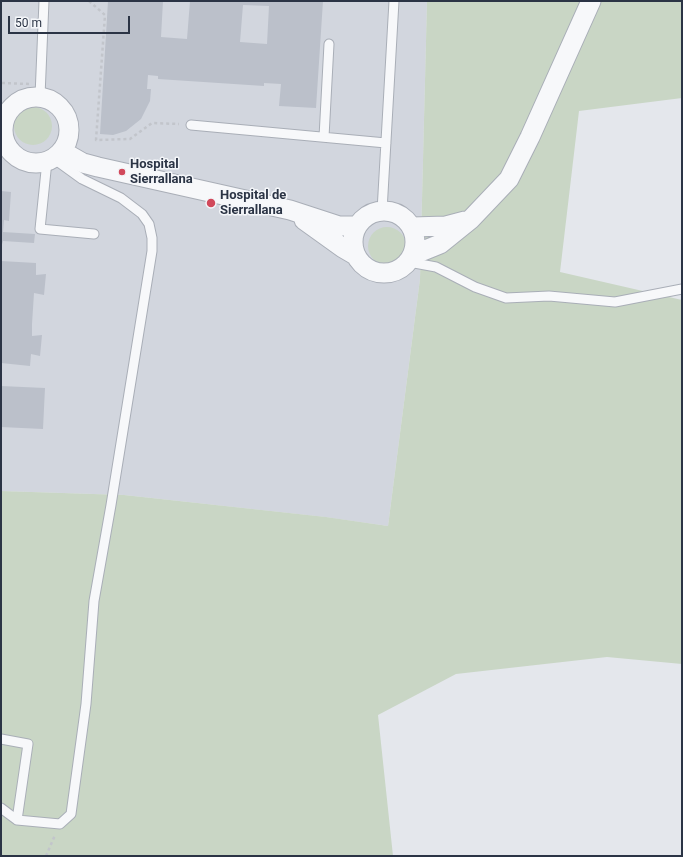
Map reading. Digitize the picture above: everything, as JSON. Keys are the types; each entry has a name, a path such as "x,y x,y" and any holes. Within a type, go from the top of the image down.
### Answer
{"street":[{"path":"411,258 415,236 412,227 399,215 382,211 368,216 357,226 353,236 355,255 361,264 380,274 390,273 400,269 411,258 440,244 471,220 509,179 591,1"},
{"path":"40,90 56,103 67,117 69,135 54,157 40,163 25,161 12,154 4,145 3,135 4,121 10,108 8,103 27,97 40,90"},
{"path":"54,157 290,210 339,226 357,226"},
{"path":"290,210 355,255"},
{"path":"412,227 446,226 471,220"}],"lane":[{"path":"40,90 44,1"},
{"path":"382,211 394,1"},
{"path":"324,138 329,44"},
{"path":"191,125 386,143"},
{"path":"1,808 17,820 60,824 71,814 86,704 94,601 115,482 152,251 152,238 149,224 142,214 131,204 82,179 54,157 40,229 94,234"},
{"path":"411,258 436,267 475,287 506,298 549,296 615,302 682,289"},
{"path":"1,739 28,744 17,820"}],"path":[{"path":"89,1 105,15 96,140 130,139 152,123 191,125"},
{"path":"2,83 40,90"},
{"path":"46,856 60,824"}],"shaded area":[{"name":"Hospital de Sierrallana","path":"1,1 427,1 420,279 388,526 325,517 124,495 1,491"}],"green space":[{"path":"427,1 682,1 682,98 579,111 560,272 682,300 682,664 607,657 456,674 378,715 393,856 1,856 1,491 124,495 326,517 388,526 420,279"},
{"path":"29,107 37,107 47,112 51,119 51,133 47,140 37,145 29,145 19,140 17,137 14,130 14,122 19,112 22,110"},
{"path":"383,227 391,227 398,230 403,235 406,246 403,257 398,262 391,265 383,265 376,262 371,257 368,250 368,242 371,235 376,230"}],"building":[{"path":"108,1 163,1 161,37 187,39 190,1 323,1 316,108 279,106 281,84 264,83 264,86 158,79 158,76 148,75 147,89 151,89 150,101 141,119 126,131 113,135 100,134","holes":["243,5 269,6 267,44 240,42"]},
{"path":"1,191 11,192 9,221 4,220 3,232 35,234 34,243 3,241 1,248"},
{"path":"1,261 36,263 36,275 46,274 44,295 34,293 32,336 42,335 40,356 31,354 30,366 1,363"},
{"path":"1,386 45,388 43,429 1,427"}],"place":[{"name":"Hospital Sierrallana","path":"122,172"},
{"name":"Hospital de Sierrallana","path":"211,203"}]}
